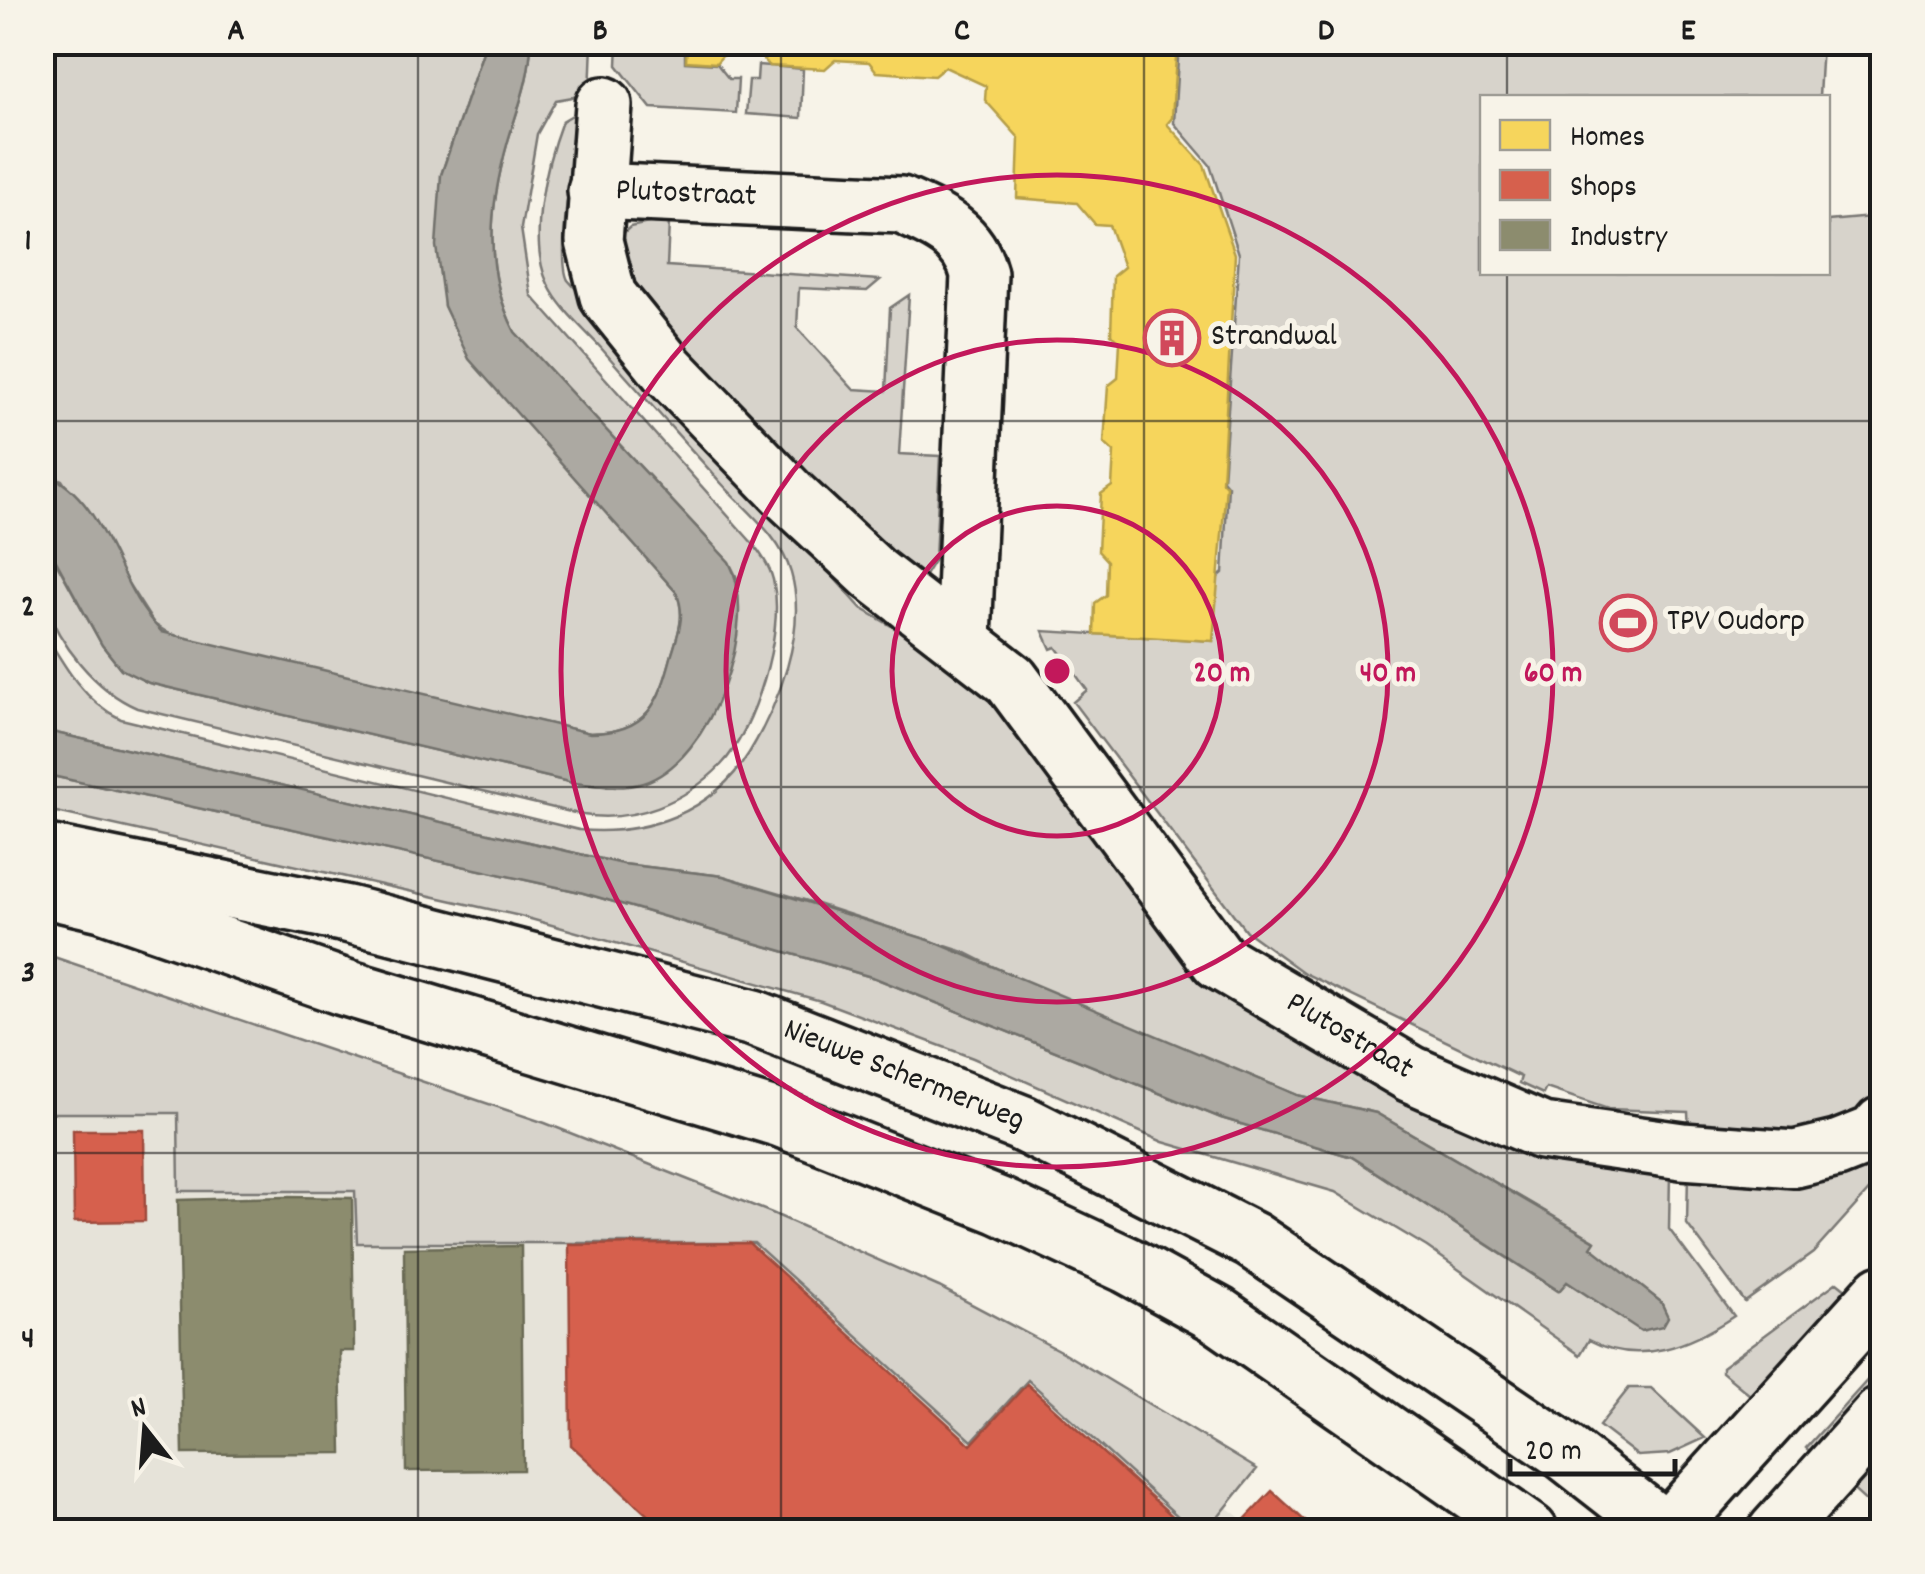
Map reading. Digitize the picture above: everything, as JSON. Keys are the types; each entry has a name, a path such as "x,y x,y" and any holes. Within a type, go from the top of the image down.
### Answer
{"main road":[{"path":"596,191 604,104"},
{"name":"Plutostraat","path":"963,639 979,274 973,250 943,223 901,205 596,191 594,240 608,296 667,369 791,497 874,574 1012,680 1219,961 1411,1074 1542,1131 1682,1152 1795,1159 1837,1150 1875,1134 1882,1125"},
{"name":"Nieuwe Schermerweg","path":"42,852 347,914 754,1018 1021,1122 1252,1240 1565,1452 1666,1531"},
{"path":"42,889 102,903 343,987 781,1119 1000,1206 1127,1265 1218,1316 1530,1532"},
{"path":"1666,1531 1882,1294"},
{"path":"1776,1532 1882,1414"}],"shaded area":[{"path":"42,43 486,43 441,175 444,306 470,359 676,592 681,615 677,638 656,701 638,721 610,732 590,733 176,638 154,624 62,480 43,472"},
{"path":"486,43 531,43 526,81 493,215 498,285 515,332 729,562 737,588 739,619 734,652 709,719 690,748 668,770 634,785 573,783 149,683 121,669 102,645 43,537 43,472 83,502 132,591 162,632 590,733 625,728 648,712 662,687 679,630 681,608 676,592 469,359 444,306 436,246 441,175"},
{"path":"531,43 592,43 590,94 556,100 537,134 521,228 531,295 754,545 774,585 771,654 755,705 733,749 721,765 691,790 658,807 621,816 583,815 137,708 107,690 80,664 51,617 41,586 42,537 102,645 121,669 149,683 573,783 615,787 738,580 729,562 515,332 505,308 494,262 493,214 526,81"},
{"path":"618,43 685,43 685,62 717,64 729,79 738,79 736,113 651,108 617,65"},
{"path":"1179,43 1822,43 1819,95 1480,95 1480,275 1830,275 1830,221 1882,216 1882,1091 1860,1109 1838,1122 1792,1133 1689,1130 1688,1112 1608,1109 1546,1088 1543,1094 1519,1083 1521,1077 1304,973 1246,931 1073,702 1087,690 1056,647 1051,649 1043,631 1213,641 1217,578 1223,573 1228,486 1223,480 1239,254 1210,165 1174,123"},
{"path":"758,65 803,69 801,118 746,114 749,80 757,80"},
{"path":"576,113 565,227 568,280 861,608 981,679 1216,987 1258,1018 1308,1043 1571,1162 1670,1172 1669,1229 1734,1316 1700,1336 1664,1349 1627,1352 1589,1340 1580,1355 1427,1247 1335,1192 1163,1142 973,1058 821,1001 520,916 43,809 43,774 580,892 875,978 1221,1118 1352,1157 1558,1291 1566,1281 1641,1330 1667,1317 1661,1302 1590,1247 1594,1240 1376,1113 1297,1095 1024,982 964,952 723,876 623,864 43,730 42,628 85,692 121,719 579,830 628,829 675,816 716,791 734,774 760,734 787,667 796,619 791,573 780,548 762,525 572,318 548,284 539,246 541,202 562,121"},
{"path":"669,222 667,266 880,280 867,291 799,288 797,328 853,389 886,391 890,308 909,295 899,454 940,456 935,559 924,577 893,579 638,296 606,249 630,227"},
{"path":"43,730 623,864 723,876 932,941 1297,1095 1376,1113 1595,1241 1591,1247 1661,1302 1668,1317 1663,1326 1641,1331 1567,1282 1559,1291 1352,1157 1221,1118 875,978 580,892 43,774"},
{"path":"42,953 545,1123 772,1213 939,1287 1064,1353 1257,1469 1207,1531 1194,1531 1028,1380 972,1441 754,1243 357,1243 355,1191 179,1191 178,1113 43,1113"},
{"path":"42,993 770,1229 1061,1378 1257,1531 43,1531"},
{"path":"1882,1144 1882,1176 1813,1253 1745,1302 1687,1224 1688,1172"},
{"path":"1837,1282 1847,1290 1750,1395 1722,1372 1722,1367"},
{"path":"1882,1364 1882,1388 1817,1458 1806,1448"},
{"path":"1629,1388 1651,1388 1705,1438 1670,1454 1638,1456 1599,1426"},
{"path":"1882,1446 1882,1516 1849,1486"}],"building: Homes":[{"name":"Strandwal","path":"687,42 1177,42 1172,118 1167,124 1204,165 1235,254 1222,482 1226,486 1213,641 1094,634 1095,603 1106,595 1107,561 1098,551 1101,494 1112,486 1114,452 1104,443 1108,386 1118,378 1120,342 1111,334 1113,276 1124,267 1109,225 1095,224 1077,203 1017,198 1019,138 985,100 986,86 945,67 934,76 877,72 869,62 835,60 825,69 769,66 760,56 725,53 716,63 686,61"},
{"path":"1882,342 1882,404 1879,404"}],"building: Shops":[{"path":"73,1130 144,1130 145,1221 74,1222"},
{"path":"749,1243 971,1445 1027,1384 1190,1532 666,1532 571,1445 569,1245"},
{"path":"1272,1491 1317,1532 1233,1532"}],"building: Industry":[{"path":"42,1131 48,1432 42,1432"},
{"path":"352,1198 354,1351 340,1351 342,1453 183,1454 178,1200"},
{"path":"521,1246 523,1470 406,1471 404,1248"}],"place":[{"name":"Strandwal","path":"1172,338"},
{"name":"TPV Oudorp","path":"1628,623"}]}
